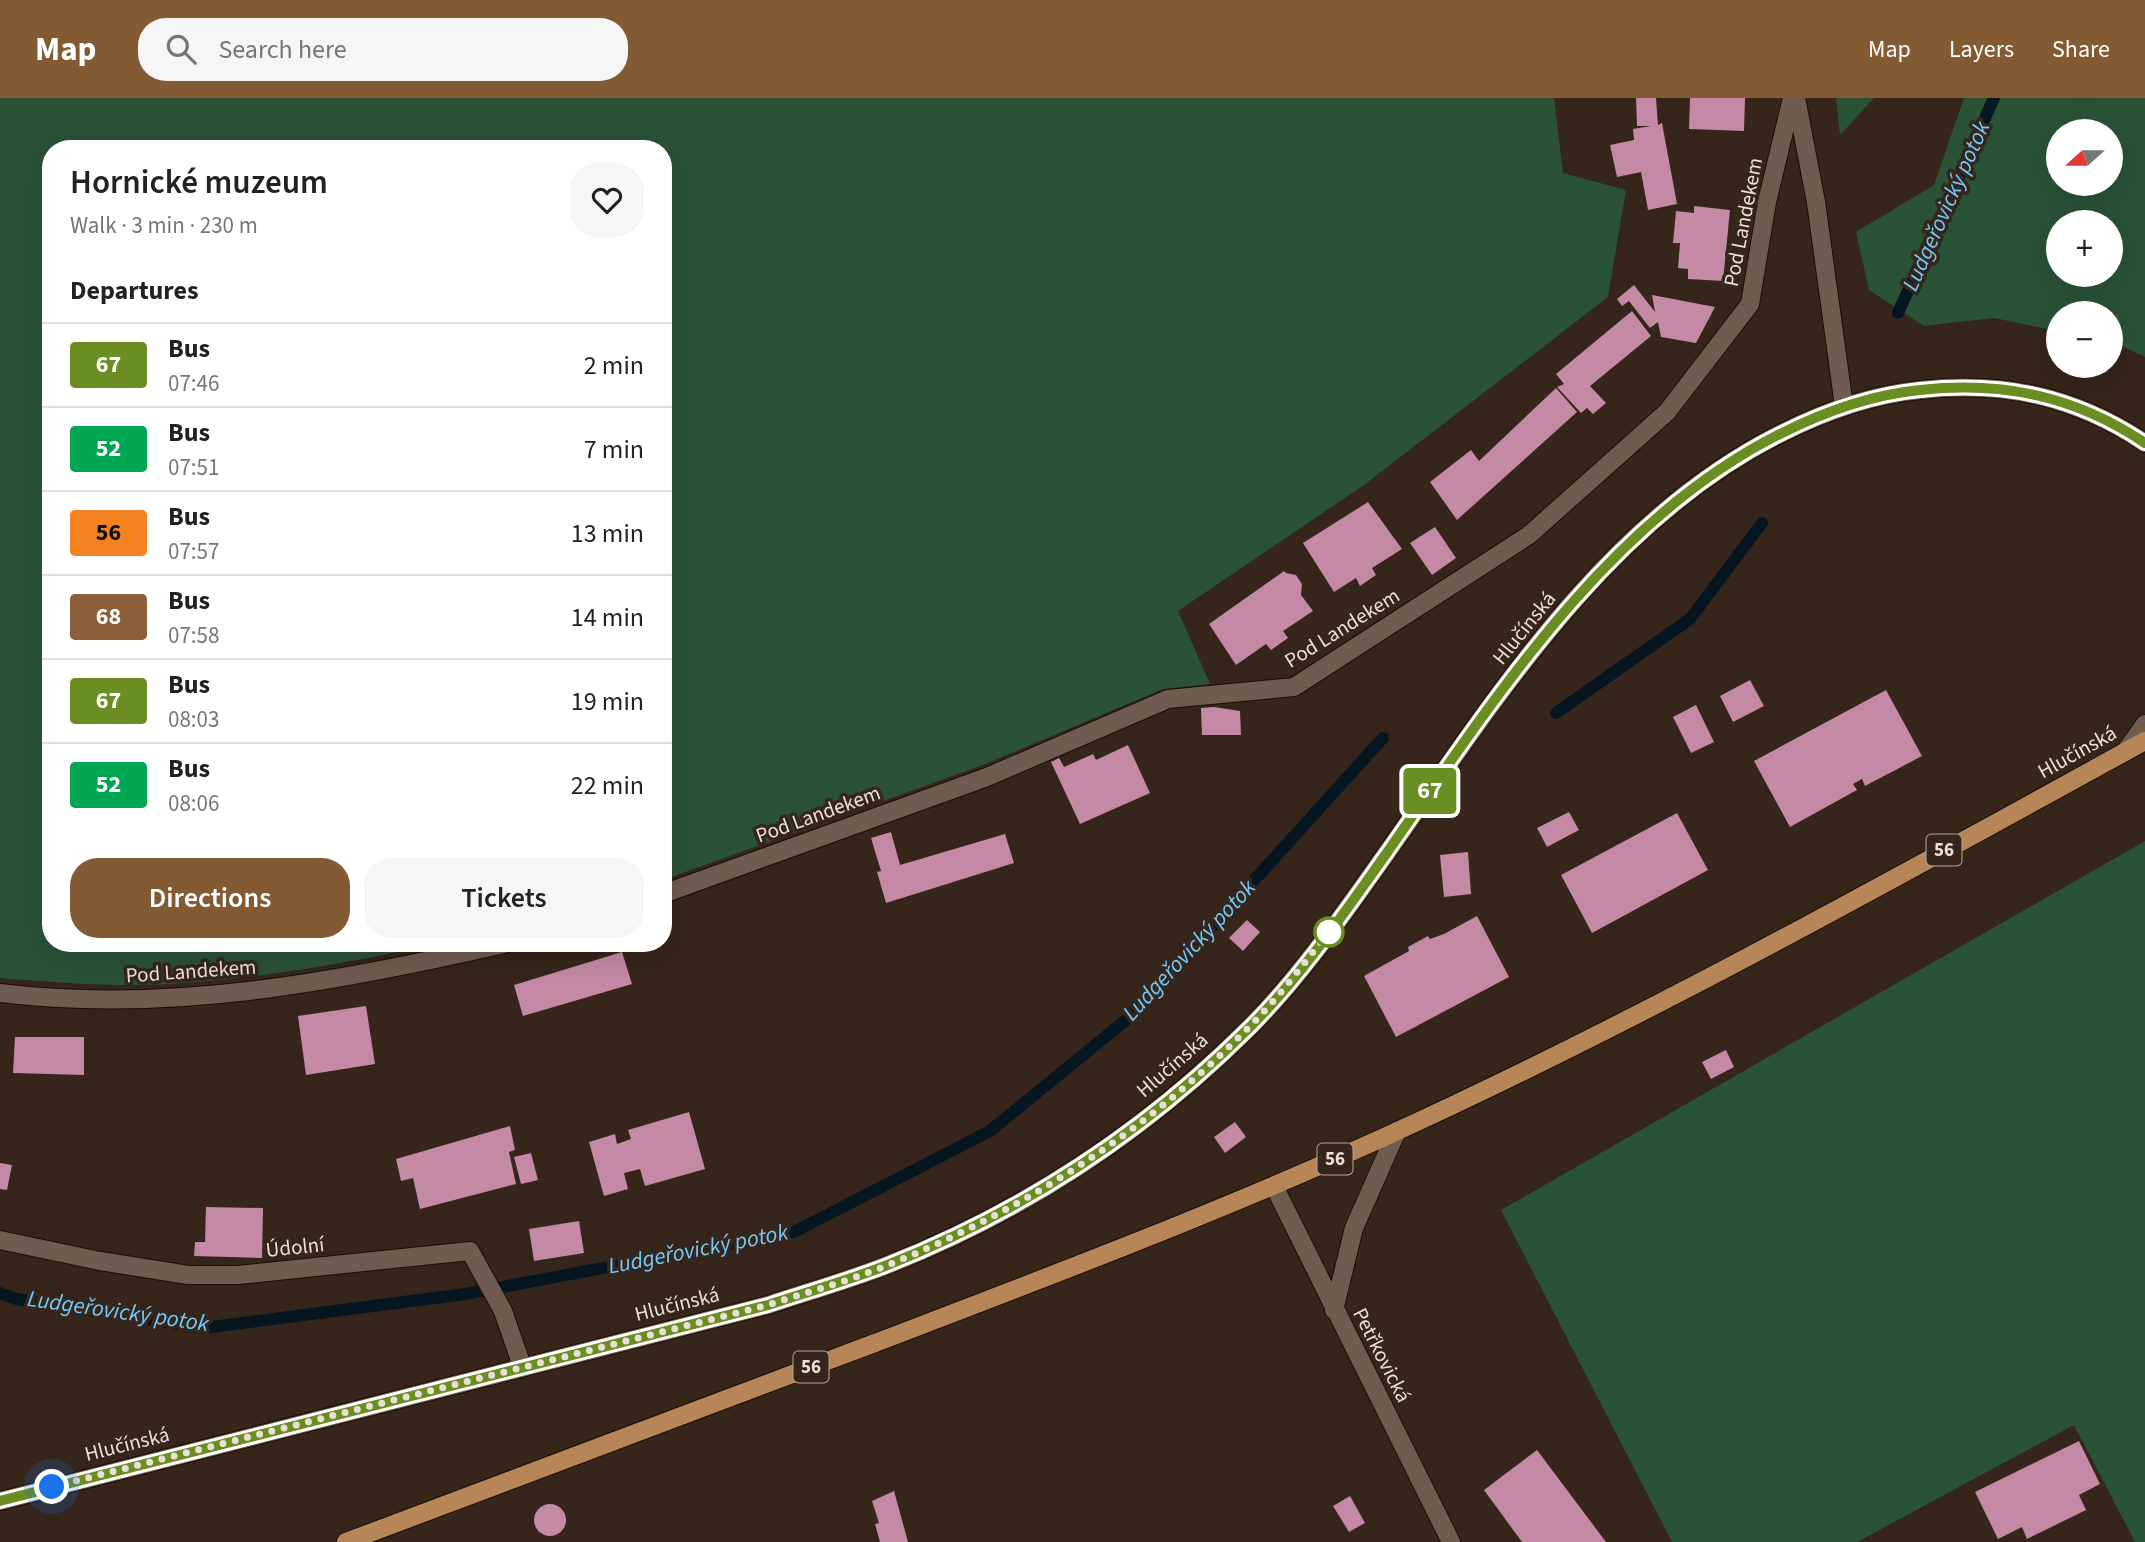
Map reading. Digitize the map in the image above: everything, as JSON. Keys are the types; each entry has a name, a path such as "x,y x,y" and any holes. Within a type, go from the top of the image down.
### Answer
{"main road":[{"name":"Hlučínská","path":"1397,1131 1578,1045 1742,960 2145,741"},
{"name":"56","path":"346,1542 1088,1262 1274,1186 1397,1131"}],"street":[{"name":"Pod Landekem","path":"1794,98 1816,202 1844,406"},
{"name":"Pod Landekem","path":"672,891 987,777 1168,699 1294,687 1529,534 1667,412 1750,304 1767,202 1794,98"},
{"name":"Hlučínská","path":"0,1501 768,1305 887,1265 988,1219 1052,1184 1114,1143 1201,1074 1254,1023 1351,903 1502,691 1586,589 1636,537 1688,491 1720,468 1799,424 1844,406 1900,392 1957,387 2005,389 2063,402 2095,414 2145,443"},
{"path":"2125,752 2145,724"},
{"name":"Pod Landekem","path":"0,993 127,1000 249,992 402,967 468,952"},
{"path":"1334,1310 1354,1228 1397,1131"},
{"name":"Petřkovická","path":"1274,1186 1451,1542"},
{"name":"Údolní","path":"0,1240 100,1261 188,1275 251,1274 470,1251 503,1311 522,1366"}],"green space":[{"path":"0,98 1554,98 1563,173 1626,190 1608,297 1364,485 1178,611 1210,684 1163,689 983,765 672,877 672,140 42,140 42,952 397,952 323,966 204,982 124,985 0,978"},
{"path":"1836,98 1874,98 1840,135"},
{"path":"1964,98 2145,98 2145,357 2123,347 2123,301 2046,301 2046,329 1994,318 1924,326 1869,290 1856,232 1934,185"},
{"path":"2145,841 2145,1542 2135,1542 2074,1425 1857,1542 1672,1542 1501,1210"}],"building":[{"path":"1636,98 1656,98 1658,125 1662,123 1677,204 1648,210 1641,172 1617,177 1610,145 1634,140 1633,129 1651,126 1637,126"},
{"path":"1690,98 1745,98 1744,131 1689,129"},
{"path":"1694,206 1730,210 1723,281 1688,279 1688,269 1678,268 1680,243 1673,243 1676,211 1694,213"},
{"path":"1634,285 1655,312 1652,295 1715,307 1696,343 1661,337 1658,322 1650,328 1629,301 1622,306 1617,299"},
{"path":"1632,311 1651,336 1590,386 1606,403 1593,414 1587,408 1581,413 1557,387 1564,384 1556,374"},
{"path":"1556,388 1577,412 1457,520 1430,482 1471,450 1479,461"},
{"path":"1368,502 1402,549 1372,568 1376,575 1360,586 1356,578 1334,592 1303,543"},
{"path":"1435,527 1456,558 1432,575 1410,543"},
{"path":"1284,571 1296,575 1302,584 1301,595 1313,611 1283,631 1288,638 1271,650 1266,644 1236,665 1209,624"},
{"path":"1750,680 1764,706 1733,722 1720,696"},
{"path":"1886,690 1922,756 1865,786 1862,779 1853,784 1857,790 1790,827 1754,761"},
{"path":"1696,705 1714,742 1691,753 1673,717"},
{"path":"1201,708 1240,711 1241,735 1202,735"},
{"path":"1128,745 1150,793 1080,824 1051,762 1059,758 1064,767 1093,754 1096,760"},
{"path":"1569,812 1579,830 1547,847 1537,828"},
{"path":"1677,813 1708,870 1592,933 1561,875"},
{"path":"891,832 900,865 1005,834 1014,863 886,903 877,872 881,871 871,838"},
{"path":"1468,852 1471,894 1444,897 1440,855"},
{"path":"1477,916 1509,977 1396,1037 1364,976 1409,951 1408,947 1428,936 1430,939 1444,934"},
{"path":"1247,920 1260,932 1243,951 1229,938"},
{"path":"622,952 632,984 523,1016 514,985"},
{"path":"366,1006 375,1064 306,1075 298,1016"},
{"path":"15,1037 84,1037 84,1075 13,1073"},
{"path":"1726,1050 1734,1067 1711,1079 1702,1062"},
{"path":"689,1112 705,1169 645,1186 640,1169 624,1173 628,1189 604,1196 589,1142 615,1134 617,1144 631,1139 628,1130"},
{"path":"1235,1122 1246,1137 1225,1153 1214,1137"},
{"path":"510,1126 515,1150 509,1152 516,1184 420,1209 413,1178 401,1181 396,1159"},
{"path":"531,1153 538,1180 521,1184 514,1157"},
{"path":"0,1163 12,1165 7,1190 0,1189"},
{"path":"206,1207 263,1208 262,1258 194,1256 195,1242 205,1242"},
{"path":"579,1221 584,1253 534,1261 529,1229"},
{"path":"2079,1441 2100,1484 2079,1495 2086,1510 2027,1539 2022,1527 1998,1539 1975,1492"},
{"path":"1537,1450 1606,1542 1522,1542 1484,1490"},
{"path":"894,1491 908,1542 880,1542 875,1524 879,1523 872,1501"},
{"path":"1350,1496 1365,1523 1349,1532 1333,1506"},
{"path":"550,1504 561,1509 566,1520 561,1531 550,1536 539,1531 534,1520 539,1509"}],"waterway":[{"name":"Ludgeřovický potok","path":"1898,313 1994,98"},
{"name":"Ludgeřovický potok","path":"1556,713 1690,619 1762,523"},
{"name":"Ludgeřovický potok","path":"0,1293 16,1299 204,1328 465,1294 794,1232 990,1131 1132,1015 1383,738"}],"bus line":[{"name":"67","path":"0,1501 768,1305 849,1280 924,1250 988,1219 1052,1184 1114,1143 1201,1074 1254,1023 1365,884 1502,691 1586,589 1636,537 1688,491 1720,468 1757,445 1844,406 1900,392 1957,387 2027,392 2063,402 2095,414 2145,443"}],"route":[{"path":"52,1487 768,1305 849,1280 924,1250 1052,1184 1114,1143 1201,1074 1254,1023 1329,932"}]}
